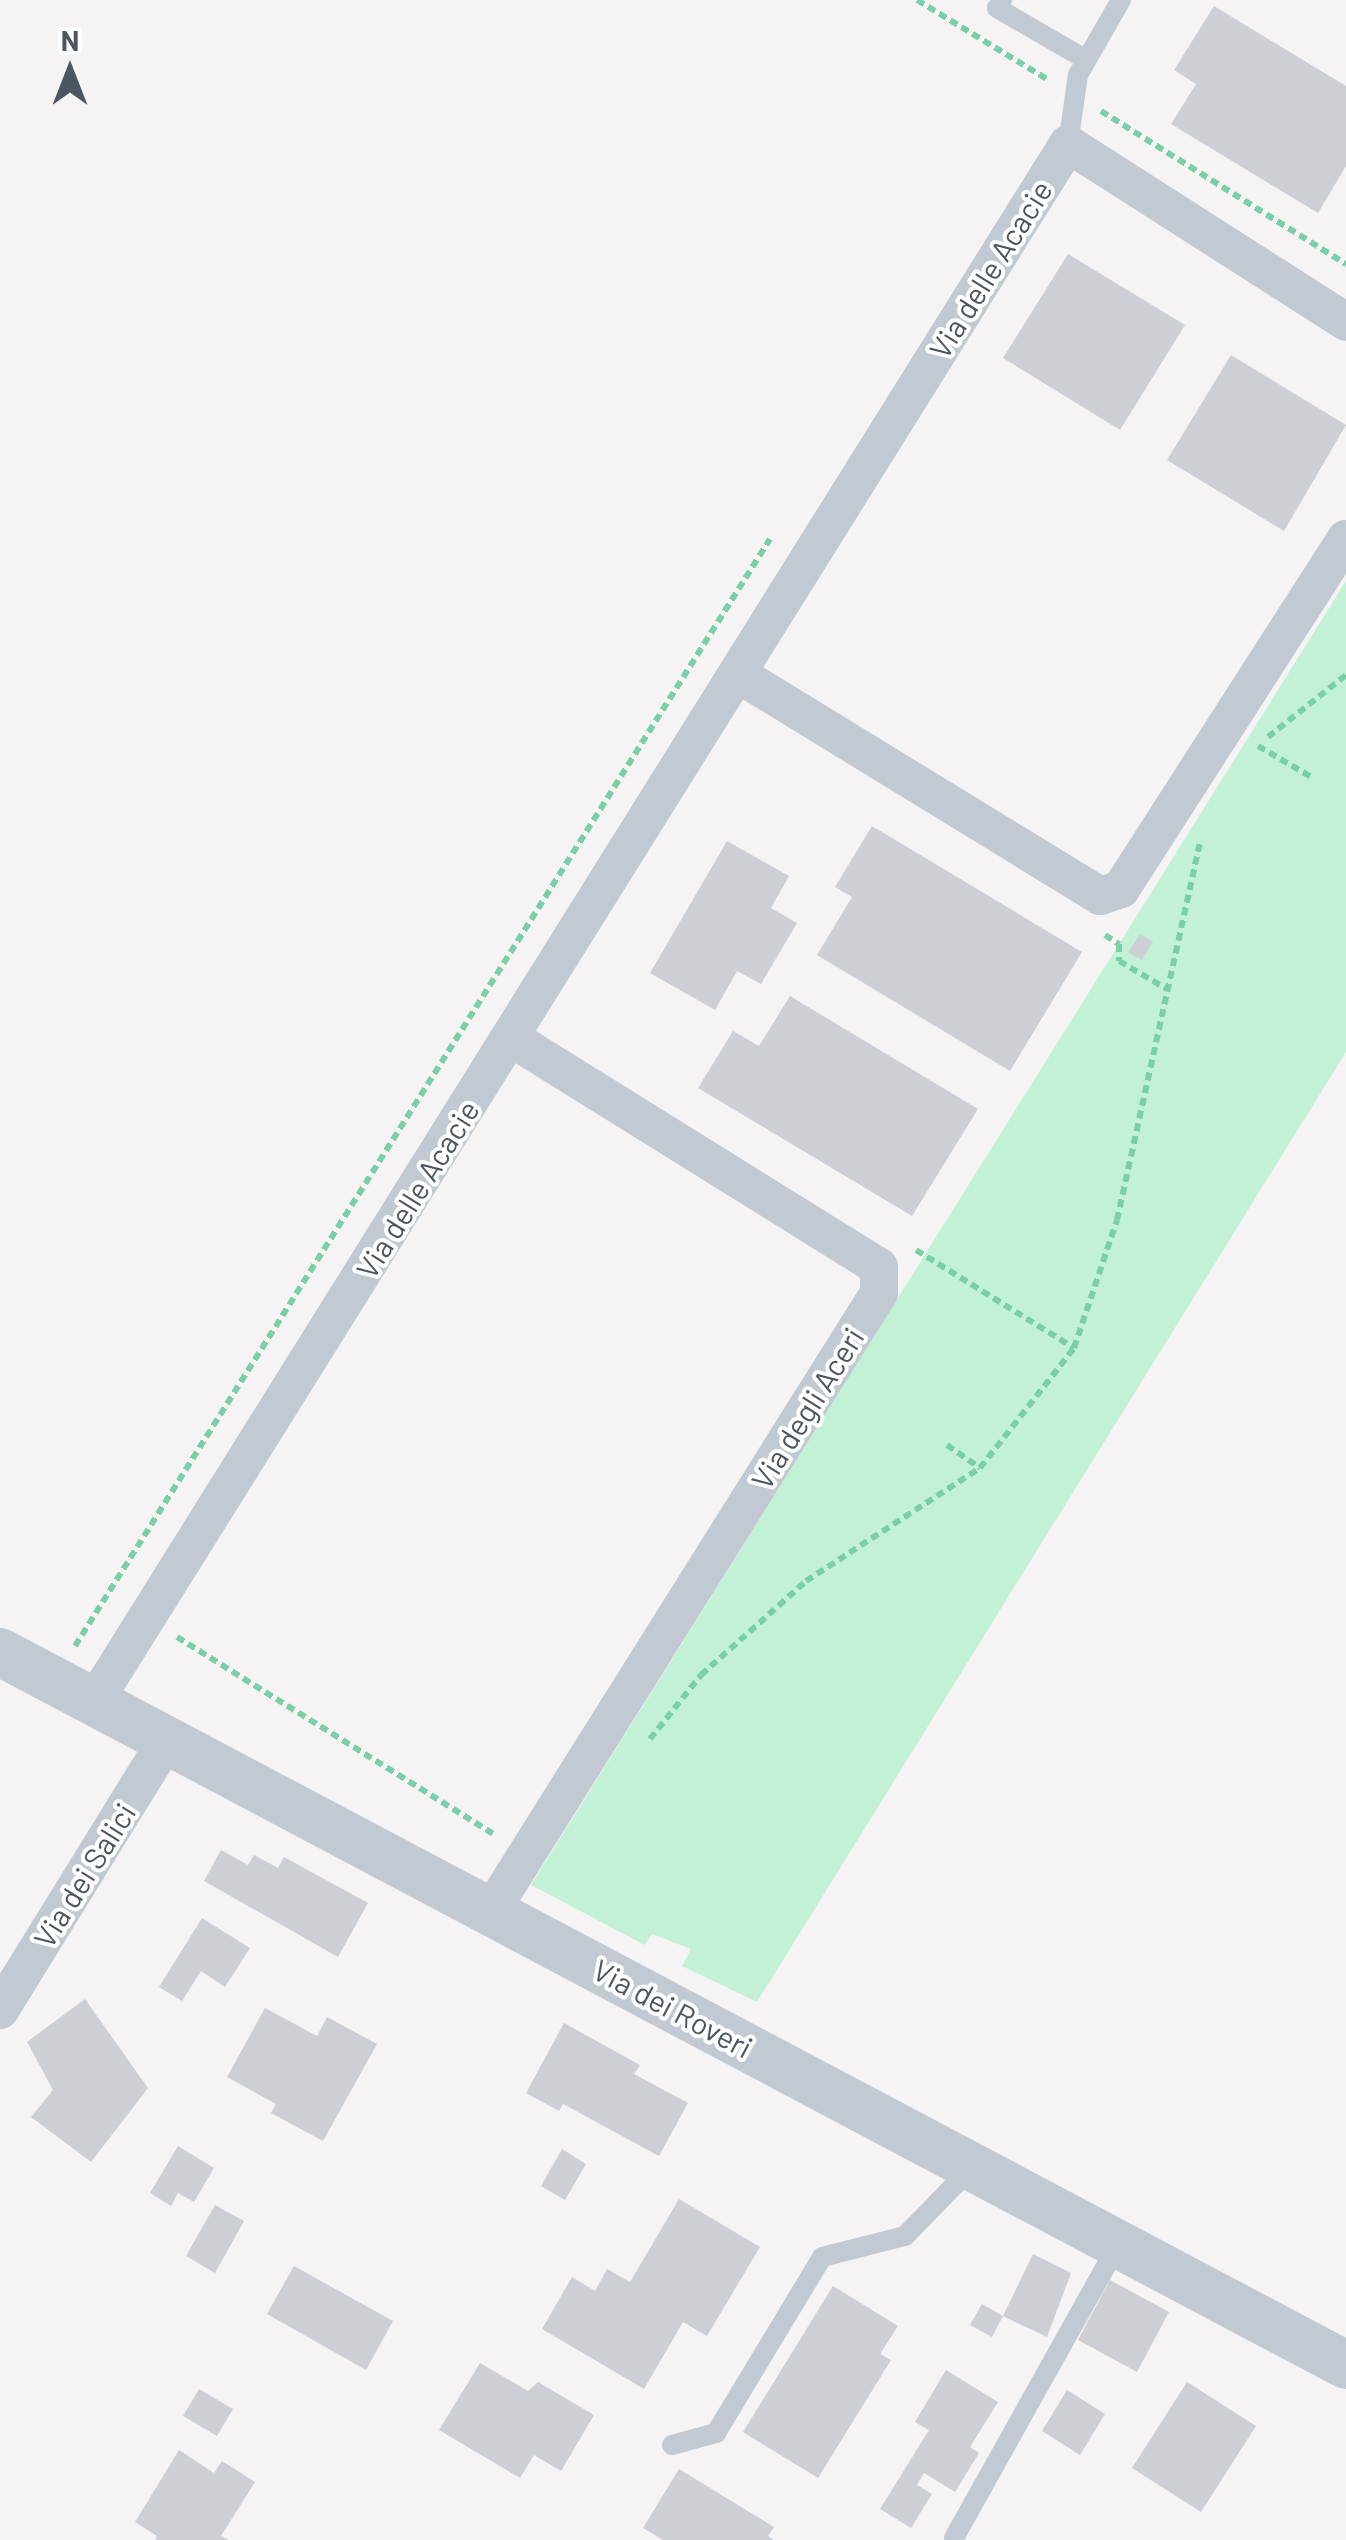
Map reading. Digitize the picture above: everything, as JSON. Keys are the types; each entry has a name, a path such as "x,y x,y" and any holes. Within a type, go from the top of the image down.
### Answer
{"street":[{"name":"Via delle Acacie","path":"94,1702 160,1627 512,1039 1068,144 1346,322"},
{"path":"738,674 1100,896 1122,889 1346,539"},
{"name":"Via degli Aceri","path":"491,1911 880,1293 880,1268 512,1039"},
{"name":"Via dei Roveri","path":"0,1652 1346,2365"},
{"name":"Via dei Salici","path":"0,2010 167,1740"}],"lane":[{"path":"1068,144 1074,95 1086,59 1120,0"},
{"path":"995,2 1086,59"},
{"path":"672,2445 716,2433 822,2257 905,2236 972,2166"},
{"path":"954,2538 1118,2244"}],"path":[{"path":"917,0 1346,264"},
{"path":"69,1656 780,523"},
{"path":"1248,762 1258,746 1322,688 1346,675"},
{"path":"1258,746 1313,778"},
{"path":"640,1751 701,1676 806,1581 980,1468 1074,1348 1118,1220 1172,963 1210,826"},
{"path":"947,1445 980,1468"},
{"path":"160,1627 186,1619"},
{"path":"160,1627 166,1651"},
{"path":"160,1627 523,1856"}],"green space":[{"path":"1346,581 1346,1052 757,2002 682,1966 691,1949 652,1934 645,1945 531,1885"}],"building":[{"path":"1214,6 1346,86 1346,166 1318,213 1171,124 1196,84 1174,70"},
{"path":"1068,254 1185,325 1120,430 1003,358"},
{"path":"1231,355 1346,425 1284,531 1167,460"},
{"path":"872,826 1082,952 1010,1071 817,955 852,897 835,887"},
{"path":"727,841 789,876 771,908 797,923 761,984 737,971 715,1010 650,973"},
{"path":"1140,934 1153,942 1142,960 1128,953"},
{"path":"790,996 978,1109 912,1216 698,1088 733,1031 759,1046"},
{"path":"221,1850 248,1865 254,1855 278,1868 284,1857 368,1903 338,1957 204,1881"},
{"path":"202,1918 250,1948 225,1987 201,1971 182,2001 159,1987"},
{"path":"85,1999 148,2088 91,2162 31,2117 53,2090 27,2042"},
{"path":"265,2008 317,2036 327,2017 377,2044 323,2141 271,2113 276,2104 227,2077"},
{"path":"564,2023 640,2065 634,2074 688,2103 659,2156 563,2104 559,2111 526,2093"},
{"path":"178,2146 214,2168 194,2202 178,2193 171,2206 150,2193"},
{"path":"562,2149 586,2164 565,2200 541,2186"},
{"path":"679,2199 760,2247 707,2336 683,2322 644,2389 542,2329 572,2277 595,2291 607,2269 630,2282"},
{"path":"215,2205 244,2221 215,2273 186,2256"},
{"path":"1033,2254 1071,2273 1047,2337 1003,2316"},
{"path":"294,2266 393,2321 366,2370 267,2314"},
{"path":"1110,2280 1169,2312 1137,2372 1078,2340"},
{"path":"833,2286 898,2326 880,2354 891,2360 818,2478 743,2432"},
{"path":"982,2304 1003,2316 992,2337 970,2325"},
{"path":"480,2363 528,2391 538,2382 594,2415 561,2471 534,2455 520,2478 439,2430"},
{"path":"946,2370 998,2402 970,2447 979,2453 955,2492 924,2473 917,2485 932,2494 911,2528 880,2509 929,2430 915,2422"},
{"path":"1187,2382 1256,2426 1201,2512 1132,2468"},
{"path":"199,2389 233,2409 217,2436 183,2416"},
{"path":"1067,2390 1105,2414 1080,2455 1042,2431"},
{"path":"179,2450 214,2473 222,2461 255,2482 221,2536 229,2540 155,2540 157,2536 135,2522"},
{"path":"679,2469 774,2527 768,2536 774,2540 663,2540 643,2528"}]}
